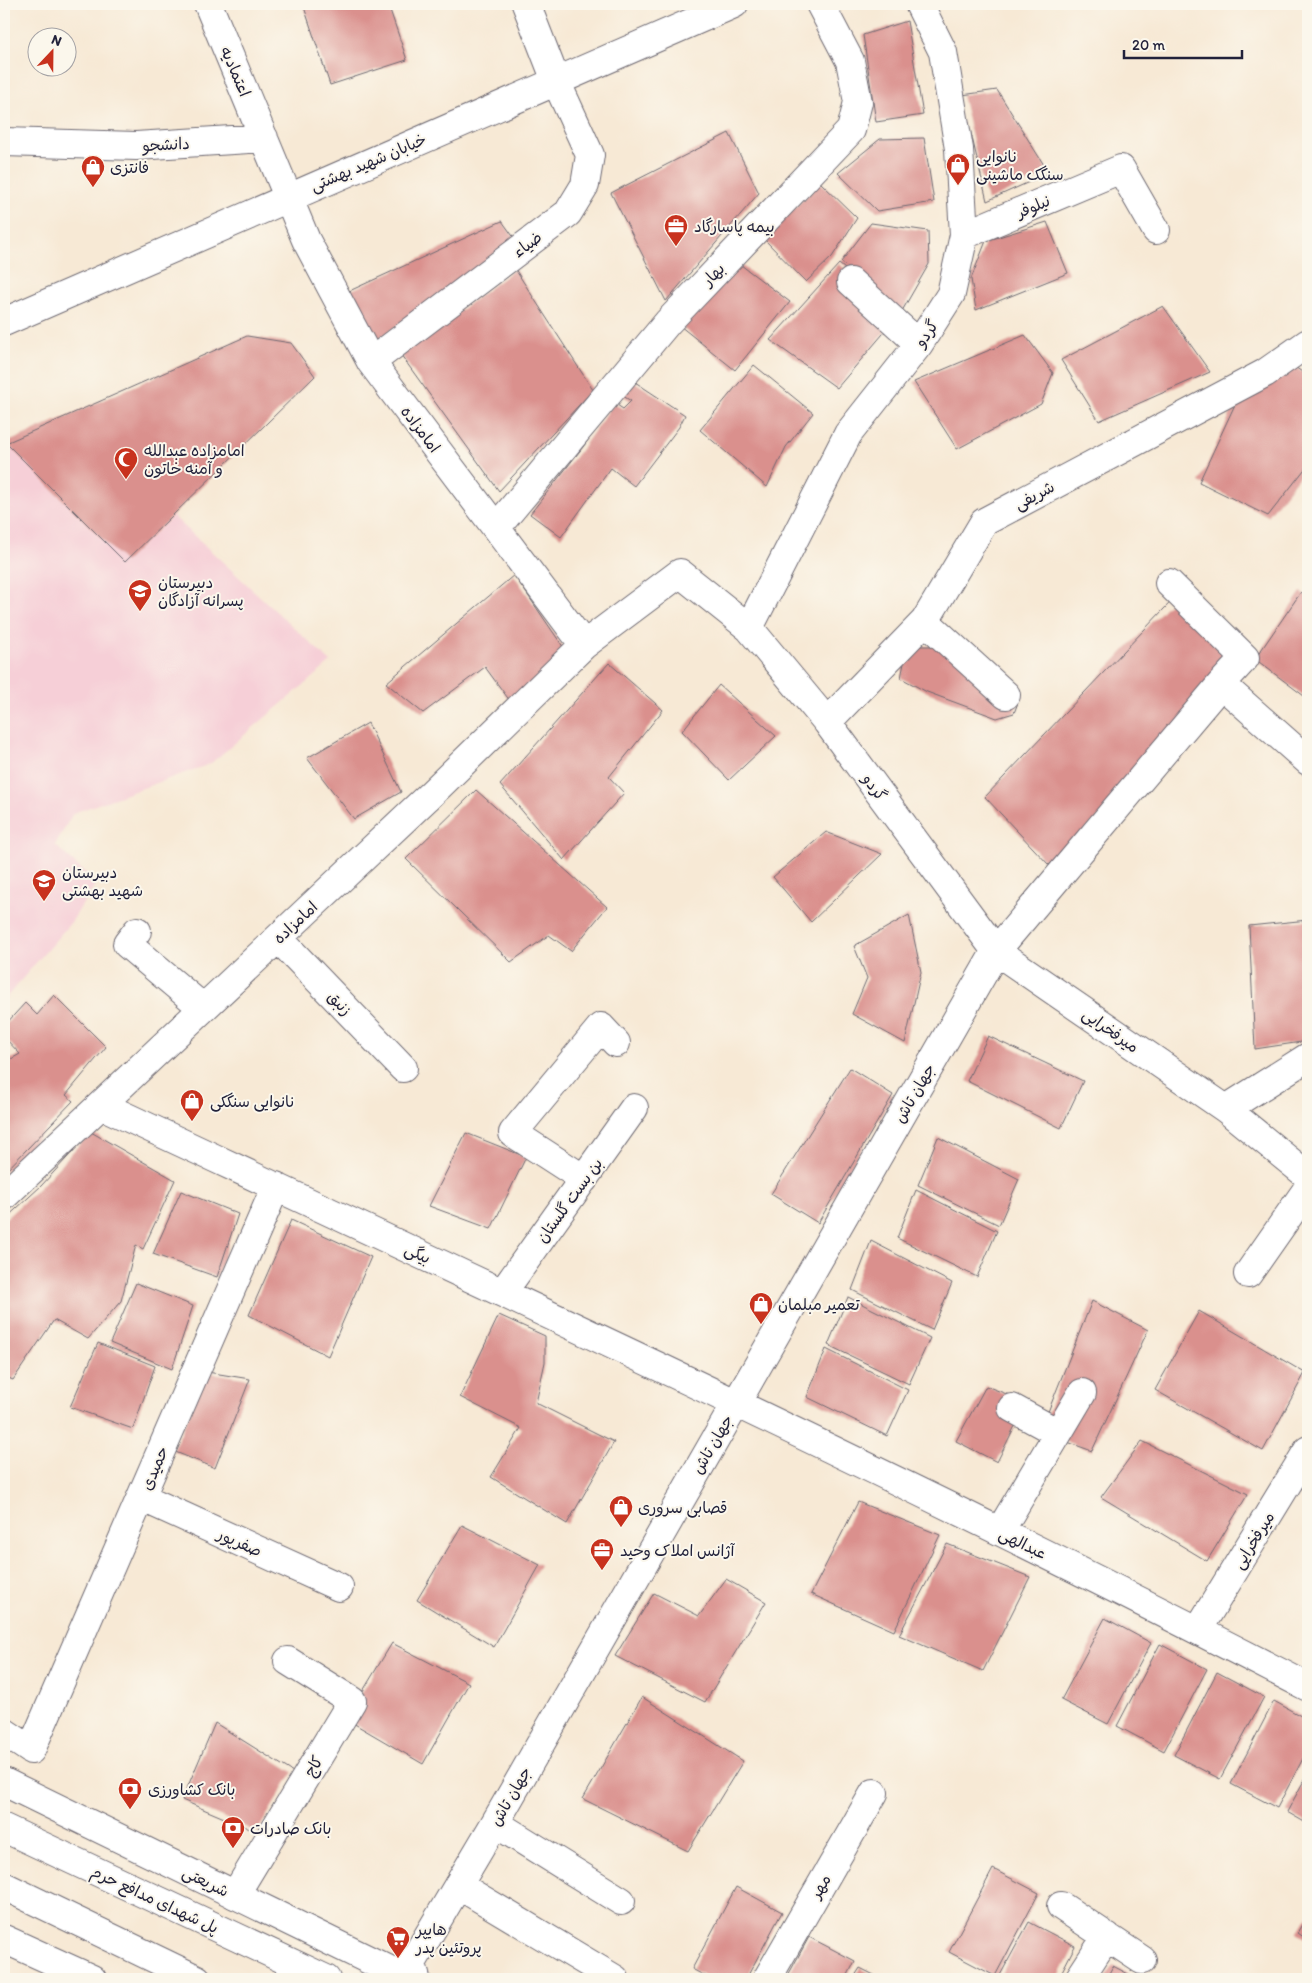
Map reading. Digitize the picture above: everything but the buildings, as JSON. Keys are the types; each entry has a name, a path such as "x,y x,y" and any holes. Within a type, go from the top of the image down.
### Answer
{"street":[{"name":"اعتمادیه","path":"208,4 264,138"},
{"name":"ضیاء","path":"371,362 568,213 585,185 590,155 556,81 526,4"},
{"name":"خیابان شهید بهشتی","path":"4,322 288,196 734,4"},
{"name":"بهار","path":"496,528 668,322 851,130 858,102 850,61 820,4"},
{"name":"گردو","path":"750,628 848,434 919,344 951,294 964,235 959,149 943,52 919,4"},
{"name":"دانشجو","path":"4,142 136,146 264,138"},
{"path":"264,138 288,196"},
{"name":"نیلوفر","path":"964,235 1121,169 1156,230"},
{"name":"امامزاده","path":"288,196 306,240 371,362 584,645"},
{"path":"851,282 919,344"},
{"name":"شریفی","path":"827,722 925,621 984,522 1265,373 1308,343"},
{"name":"امامزاده","path":"4,1196 432,793 584,645 680,573"},
{"name":"گردو","path":"680,573 750,628 827,722 996,951"},
{"name":"جهان تاش","path":"406,1972 495,1823 996,951 1245,658 1169,583"},
{"path":"925,621 1006,695"},
{"path":"1221,684 1308,761"},
{"path":"137,931 127,944 203,1008"},
{"name":"زنبق","path":"278,938 403,1068"},
{"name":"میرفخرایی","path":"996,951 1226,1109 1308,1176"},
{"path":"584,1179 513,1133 601,1027 616,1042"},
{"path":"1226,1109 1308,1057"},
{"name":"بیگی","path":"100,1104 736,1402"},
{"name":"بن بست گلستان","path":"503,1292 634,1108"},
{"name":"حمیدی","path":"4,1732 31,1750 276,1186"},
{"path":"1248,1274 1308,1188"},
{"path":"1000,1531 1082,1393"},
{"name":"عبدالهی","path":"736,1402 1000,1531 1308,1687"},
{"path":"1012,1408 1058,1433"},
{"name":"میرفخرایی","path":"1198,1630 1308,1450"},
{"name":"صفرپور","path":"141,1497 339,1587"},
{"name":"کاج","path":"235,1894 352,1702 288,1662"},
{"name":"شریعتی","path":"4,1782 235,1894 406,1972"},
{"name":"مهر","path":"767,1979 874,1793"},
{"path":"495,1823 621,1901"},
{"name":"پل شهدای مدافع حرم","path":"4,1828 316,1975"},
{"path":"458,1885 615,1979"},
{"path":"4,1886 197,1979"},
{"path":"1061,1906 1142,1960"},
{"path":"1079,1979 1106,1936"},
{"path":"4,1938 92,1979"}],"shaded area":[{"name":"دبیرستان پسرانه آزادگان","path":"6,443 125,562 173,516 331,662 210,764 73,813 55,845 96,883 72,921 4,1000 4,444"}],"place":[{"name":"نانوایی سنگک ماشینی","path":"958,186"},
{"name":"فانتزی","path":"93,188"},
{"name":"بیمه پاسارگاد","path":"676,247"},
{"name":"امامزاده عبدالله و آمنه خاتون","path":"126,480"},
{"name":"دبیرستان پسرانه آزادگان","path":"140,612"},
{"name":"دبیرستان شهید بهشتی","path":"44,902"},
{"name":"نانوایی سنگکی","path":"192,1122"},
{"name":"تعمیر مبلمان","path":"761,1325"},
{"name":"قصابی سروری","path":"621,1528"},
{"name":"آژانس املاک وحید","path":"602,1571"},
{"name":"بانک کشاورزی","path":"130,1810"},
{"name":"بانک صادرات","path":"233,1849"},
{"name":"هایپر پروتئین پدر","path":"398,1959"}]}
